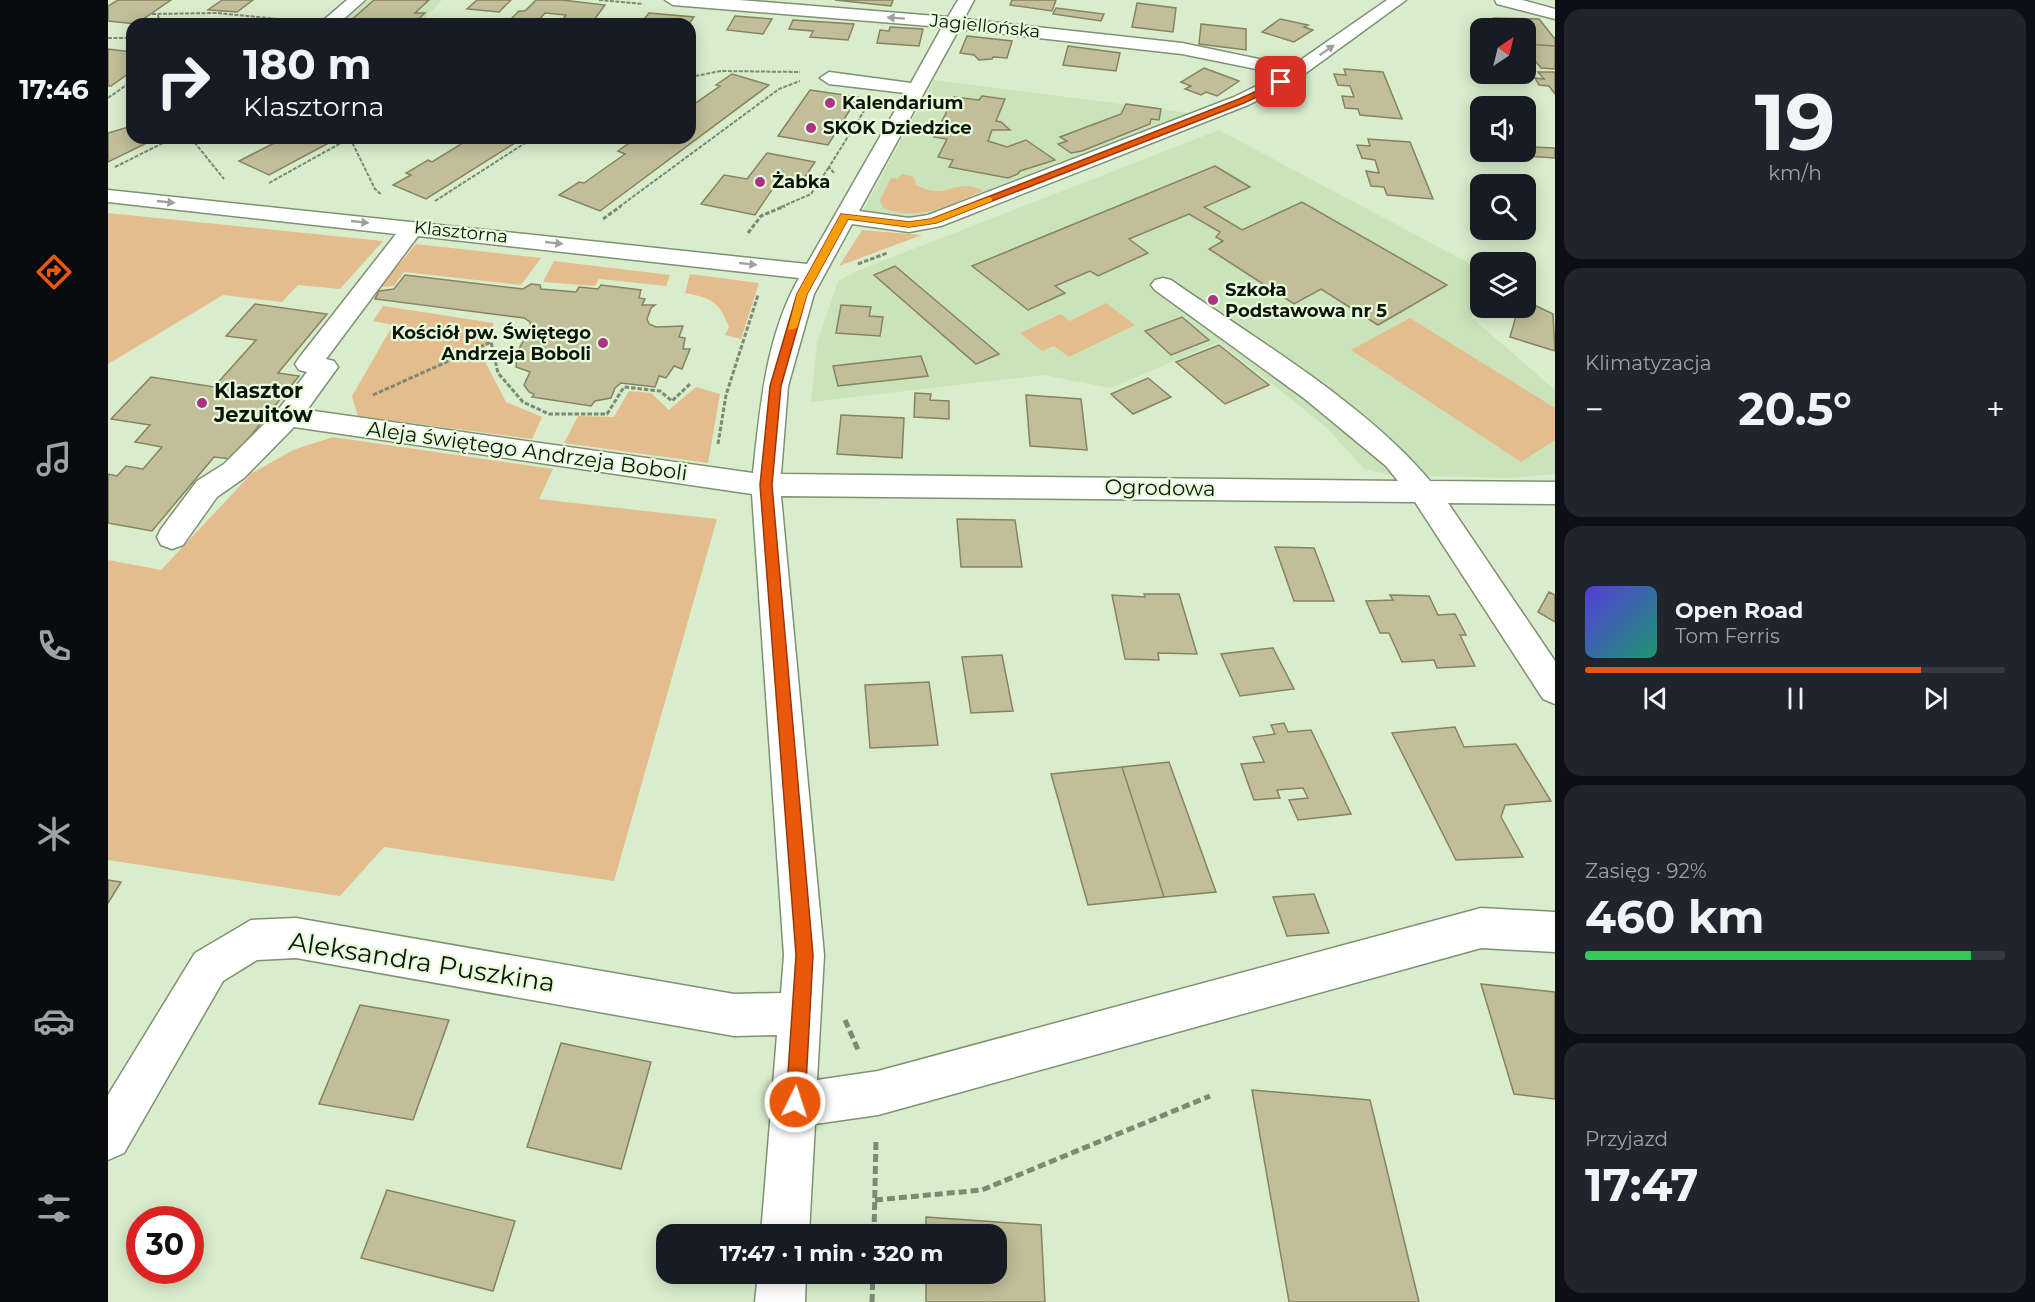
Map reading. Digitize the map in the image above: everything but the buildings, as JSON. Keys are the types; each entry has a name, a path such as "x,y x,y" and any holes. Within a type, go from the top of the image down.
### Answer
{"street":[{"path":"336,18 357,0"},
{"name":"Jagiellońska","path":"673,0 960,11 1259,62 1295,72"},
{"path":"845,216 909,225 933,221 1250,98 1295,72 1398,0"},
{"path":"1503,0 1555,14"},
{"path":"786,1224 804,955 766,485 776,386 802,294 960,11"},
{"path":"829,78 916,89"},
{"name":"Klasztorna","path":"108,196 413,227 813,272"},
{"path":"172,537 207,489 234,471 288,417 325,367 308,364 413,227"},
{"path":"1163,285 1314,393 1396,459 1424,491 1555,689"},
{"name":"Aleja świętego Andrzeja Boboli","path":"288,417 766,485"},
{"name":"Ogrodowa","path":"766,485 1555,493"},
{"path":"795,1102 825,1102 878,1093 1481,928 1555,932"},
{"name":"Aleksandra Puszkina","path":"108,1137 209,967 251,940 297,938 734,1015 801,1013"},
{"path":"780,1302 781,1284"}],"path":[{"path":"152,14 217,13 268,18"},
{"path":"108,38 126,39"},
{"path":"696,76 721,71 801,72"},
{"path":"600,221 779,89 801,81"},
{"path":"108,98 126,85"},
{"path":"112,168 161,144"},
{"path":"197,144 226,182"},
{"path":"260,188 339,144"},
{"path":"353,144 375,189 382,196"},
{"path":"430,205 524,144"},
{"path":"747,234 761,216 811,194 829,167"},
{"path":"318,421 491,342 498,373 523,402 549,414 607,414 624,387 660,391 672,401 690,384"},
{"path":"875,1200 982,1190 1210,1096"},
{"path":"872,1302 873,1284"}],"shaded area":[{"path":"366,0 442,0 425,18 345,18"},
{"path":"934,80 1198,114 924,220 890,218 864,209"},
{"name":"Szkoła Podstawowa nr 5","path":"1219,130 1470,264 1470,318 1555,390 1555,474 1511,478 1389,475 1364,469 1327,428 1219,342 1111,388 1043,375 811,402 817,343 838,281 859,270"},
{"path":"902,174 914,177 916,185 927,190 937,191 966,186 983,191 922,213 897,212 883,208 880,200 891,178 898,179"},
{"path":"108,213 383,241 340,289 298,285 282,302 223,295 108,364"},
{"path":"862,230 922,235 839,266"},
{"path":"416,244 541,258 521,285 404,272 394,286 380,287"},
{"path":"554,261 670,275 666,286 599,279 595,286 543,282"},
{"path":"690,274 759,283 741,339 725,335 729,327 718,306 708,299 685,293"},
{"path":"1106,303 1135,325 1069,357 1054,346 1042,351 1020,333 1061,314 1070,321"},
{"path":"383,306 494,323 482,356 506,402 542,417 532,439 358,416 352,396 393,325 373,321"},
{"path":"1410,318 1555,408 1555,440 1521,462 1351,350"},
{"path":"696,387 720,394 708,463 564,443 578,416 614,417 629,391 651,393 669,410"},
{"path":"333,437 553,469 539,499 717,519 614,881 384,847 340,896 108,860 108,560 161,570 252,473 293,450"}],"slow traffic":[{"path":"792,328 802,294 845,216 909,225 933,221 989,200"}],"place":[{"name":"Kalendarium","path":"830,103"},
{"name":"SKOK Dziedzice","path":"811,128"},
{"name":"Żabka","path":"760,182"},
{"name":"Szkoła Podstawowa nr 5","path":"1213,300"},
{"name":"Kościół pw. Świętego Andrzeja Boboli","path":"603,343"},
{"name":"Klasztor Jezuitów","path":"202,403"}],"route":[{"path":"795,1102 804,955 766,485 776,386 802,294 845,216 909,225 933,221 1241,101 1281,82"}]}
